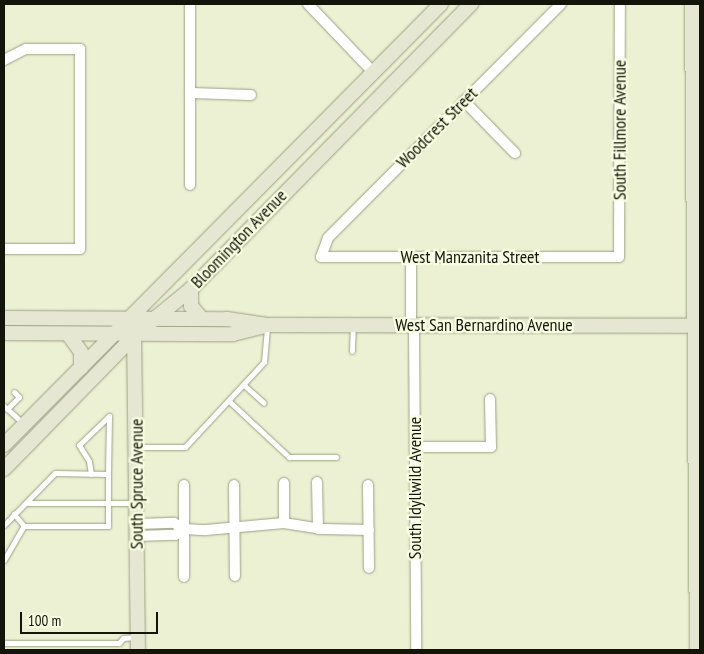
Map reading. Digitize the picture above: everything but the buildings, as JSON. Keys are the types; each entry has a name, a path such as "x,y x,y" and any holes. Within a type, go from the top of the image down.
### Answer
{"main road":[{"name":"Bloomington Avenue","path":"4,445 131,319 440,4"},
{"name":"Bloomington Avenue","path":"4,469 136,334 191,288 471,4"},
{"path":"692,4 696,154 697,650"},
{"path":"191,288 191,306 202,319"},
{"name":"West San Bernardino Avenue","path":"4,318 227,319 267,325 696,326"},
{"name":"South Spruce Avenue","path":"131,319 136,334 138,644"},
{"name":"West San Bernardino Avenue","path":"4,333 233,334 267,325"},
{"path":"68,334 81,352 81,368"}],"street":[{"path":"190,4 190,185"},
{"path":"308,4 372,72"},
{"name":"Woodcrest Street","path":"321,257 328,238 561,4"},
{"name":"South Fillmore Avenue","path":"620,4 620,257"},
{"path":"4,60 26,49 80,50 80,249 4,249"},
{"path":"190,93 251,94"},
{"path":"464,101 515,153"},
{"name":"West Manzanita Street","path":"321,257 620,257"},
{"name":"South Idyllwild Avenue","path":"411,258 415,446 416,650"},
{"path":"415,446 490,447 490,399"},
{"path":"317,482 318,529"},
{"path":"284,483 284,523"},
{"path":"184,484 184,577"},
{"path":"234,485 235,576"},
{"path":"368,485 369,568"},
{"path":"137,530 174,523 184,529 233,529 284,523 318,529 369,530"}],"lane":[{"path":"136,447 185,447 245,386 264,362 267,325"},
{"path":"352,351 353,325"},
{"path":"245,386 264,403"},
{"path":"14,392 18,397 6,408 24,424"},
{"path":"230,402 289,457 336,457"},
{"path":"24,526 108,526 109,416 79,445 89,461 91,474"},
{"path":"4,525 55,473 108,474"},
{"path":"26,503 137,503"},
{"path":"14,514 24,526"},
{"path":"4,560 24,526"},
{"path":"4,643 119,643 123,638 138,644"}]}
